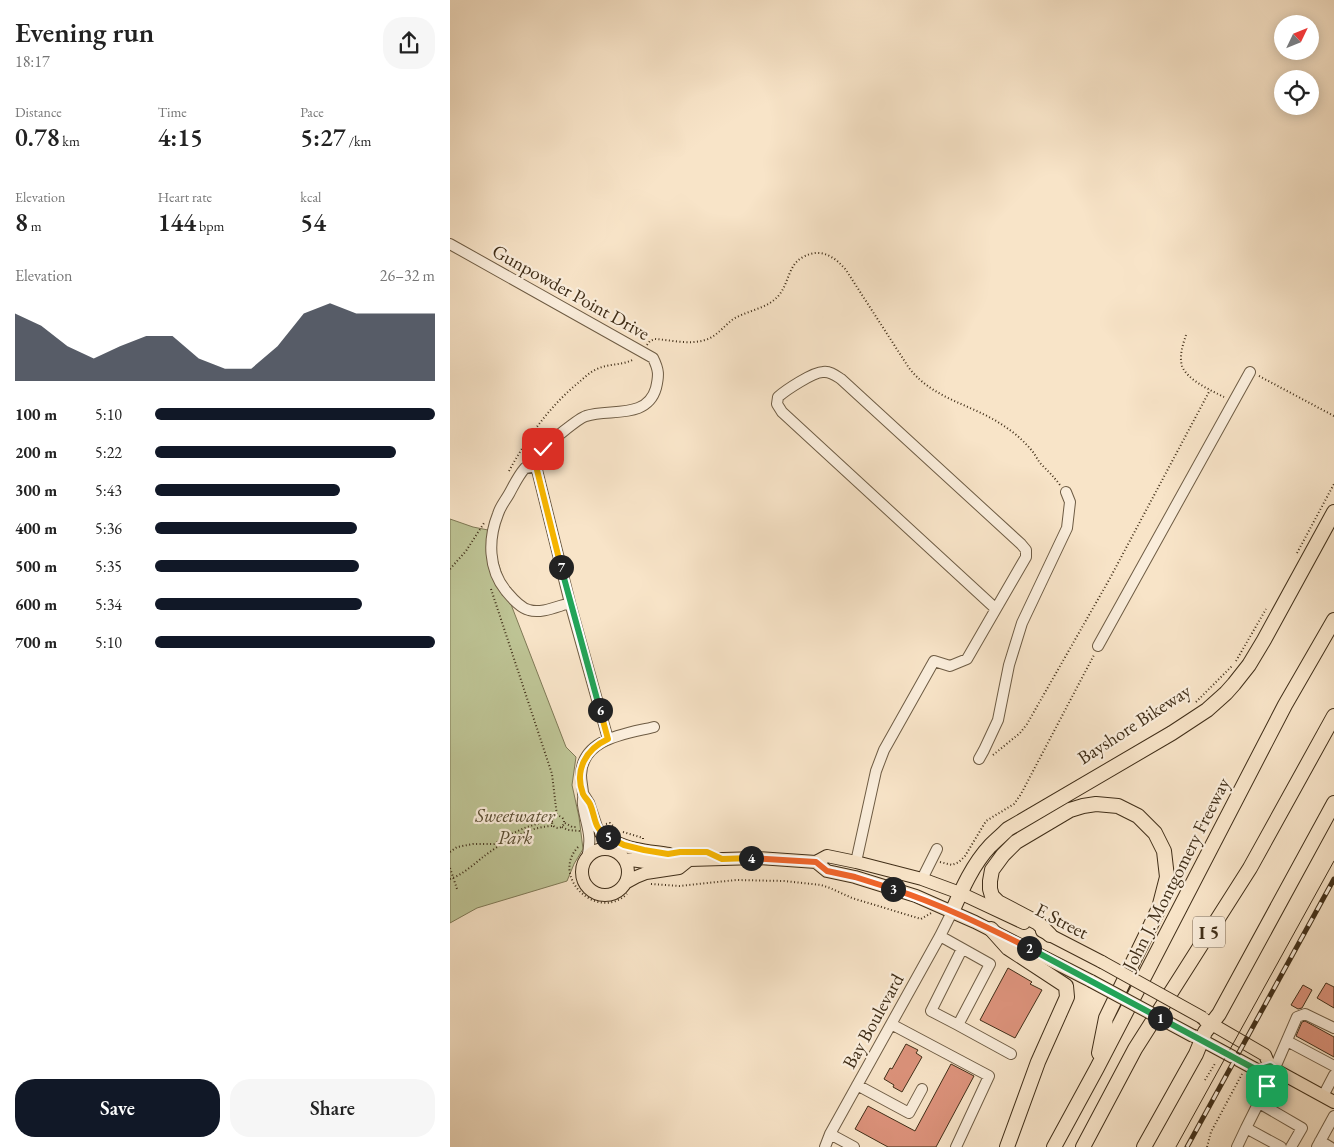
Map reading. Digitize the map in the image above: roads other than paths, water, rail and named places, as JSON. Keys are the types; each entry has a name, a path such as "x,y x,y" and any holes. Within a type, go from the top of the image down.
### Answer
{"highway":[{"path":"952,912 972,872 990,846 1008,829 1172,733 1207,710 1226,693 1249,665 1264,640 1334,512"},
{"name":"John J. Montgomery Freeway","path":"1054,1147 1249,773 1334,620"},
{"name":"I 5","path":"1083,1147 1136,1048 1250,868 1334,716"},
{"path":"1144,1147 1196,1054 1197,1038 1207,1021 1219,1014 1334,803"},
{"path":"1050,935 1038,922 998,902 992,896 990,881 992,870 1003,855 1016,842 1070,810 1083,806 1096,804 1118,806 1138,816 1155,833 1164,851 1167,877 1159,908 1106,1018 1096,1068"},
{"path":"991,929 1008,948 1066,986 1067,997 1038,1062 1007,1147"}],"main road":[{"path":"601,833 619,844 644,850 668,854 707,852 722,859"},
{"path":"607,849 619,855 628,871 627,888 608,895 591,890 584,882 582,873 584,862 587,858 593,853 607,849"},
{"name":"E Street","path":"619,855 645,862 674,857 688,860 758,858 816,862 827,856 922,879 960,893 1050,935 1102,962 1265,1055 1272,1068 1328,1099"},
{"name":"E Street","path":"627,888 636,877 646,873 679,868 688,860"},
{"name":"E Street","path":"816,862 827,871 877,883 916,896 991,929 1257,1070 1272,1068"}],"street":[{"name":"Gunpowder Point Drive","path":"450,244 653,358 658,368 658,379 654,393 648,402 638,408 627,411 585,416 543,449 536,466"},
{"path":"856,862 876,771 884,750 934,661 950,666 967,659 996,609 1026,557 1026,550 841,379 833,374 822,371 778,397 777,404 782,412 996,609"},
{"path":"1098,646 1250,372"},
{"path":"570,603 538,611 528,610 519,604 502,586 496,573 492,558 491,542 498,513 525,468 536,466 570,603 608,739"},
{"path":"979,759 998,720 1009,665 1022,623 1068,528 1070,502 1066,492"},
{"path":"587,858 590,845 589,829 582,803 584,795 581,774 586,756 592,749 608,739 654,727"},
{"path":"584,795 590,803 597,827 619,855"},
{"path":"922,879 937,849"},
{"name":"Bay Boulevard","path":"825,1147 830,1134 952,912"},
{"path":"940,936 990,964 958,1025"},
{"path":"962,949 931,1011 1012,1054"},
{"path":"1237,1147 1259,1103 1272,1068 1287,1041 1297,1017 1304,1014 1334,1028"},
{"path":"891,1024 989,1076 956,1147"},
{"path":"1287,1041 1334,1066"},
{"path":"1328,1099 1334,1075"},
{"path":"857,1085 909,1113 922,1089"},
{"path":"1259,1103 1302,1128 1290,1147"},
{"path":"1330,1147 1319,1144 1334,1116"},
{"path":"1246,1128 1281,1147"},
{"path":"830,1134 854,1147"}],"tram line":[{"path":"1176,1147 1334,861"}],"railway":[{"path":"1187,1147 1334,879"}],"park label":[{"name":"Sweetwater Park","path":"515,826"}]}
